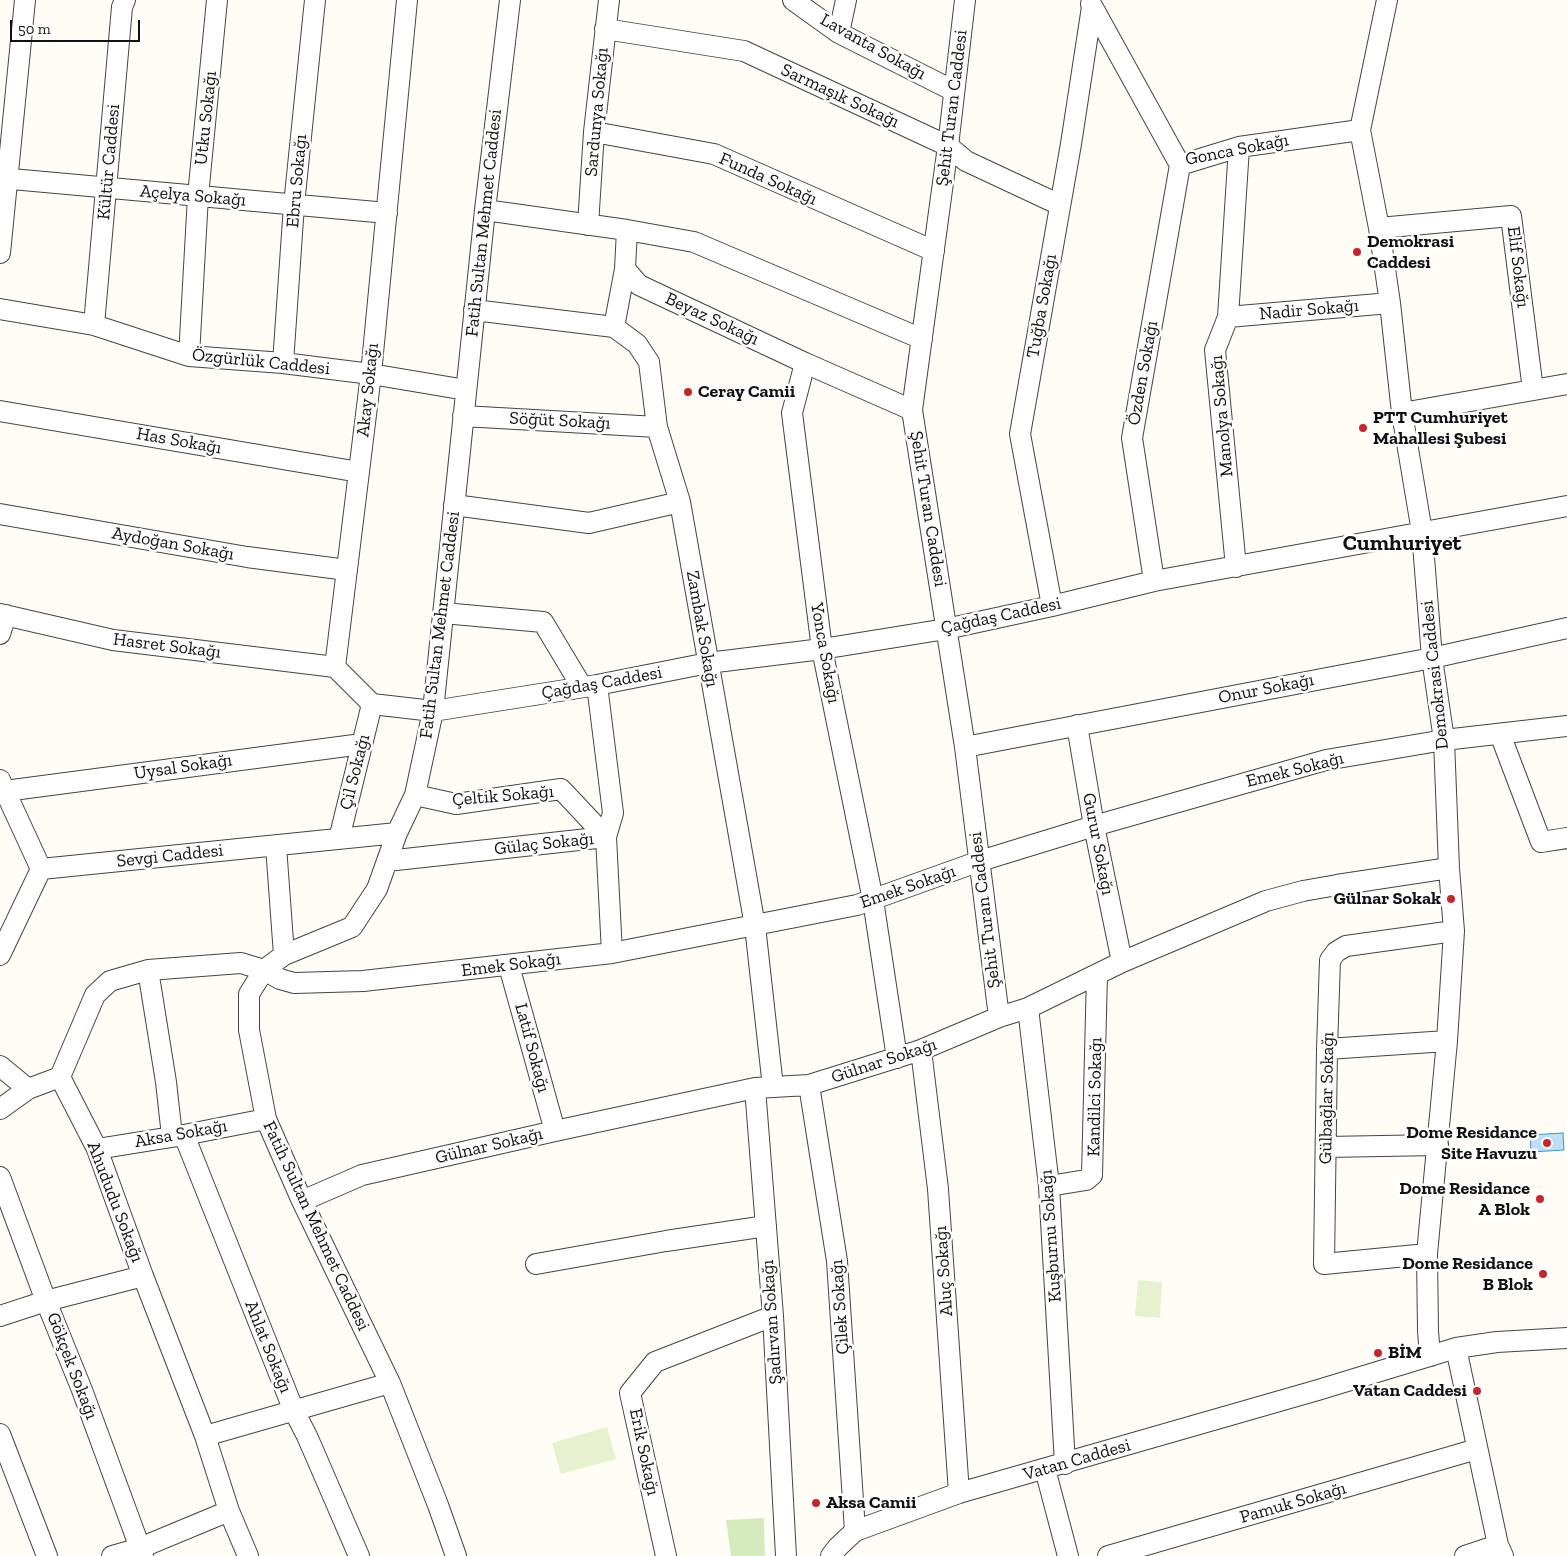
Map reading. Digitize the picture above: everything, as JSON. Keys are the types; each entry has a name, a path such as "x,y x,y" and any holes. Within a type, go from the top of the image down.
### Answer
{"street":[{"path":"0,253 3,178 25,0"},
{"name":"Kültür Caddesi","path":"94,325 122,7 125,0"},
{"name":"Utku Sokağı","path":"189,356 198,196 217,0"},
{"name":"Ebru Sokağı","path":"283,363 294,205 315,0"},
{"name":"Akay Sokağı","path":"336,666 371,374 407,0"},
{"name":"Fatih Sultan Mehmet Caddesi","path":"456,1556 390,1383 302,1202 266,1119 249,1030 249,994 264,970 284,955 352,927 377,889 415,795 433,711 474,310 510,0"},
{"name":"Sardunya Sokağı","path":"588,224 594,132 609,0"},
{"name":"Lavanta Sokağı","path":"793,0 840,33 954,91"},
{"path":"840,33 846,0"},
{"name":"Şehit Turan Caddesi","path":"965,0 948,146 912,410 964,747 999,1018"},
{"name":"Demokrasi Caddesi","path":"1387,0 1360,130 1379,228 1390,303 1402,413 1422,532 1432,658 1444,740 1449,868 1454,932 1448,1041 1427,1254 1430,1356"},
{"name":"Gonca Sokağı","path":"1090,3 1180,165 1239,146 1360,130"},
{"name":"Tuğba Sokağı","path":"1052,606 1020,434 1071,144 1090,3"},
{"name":"Sarmaşık Sokağı","path":"605,29 744,51 948,146 966,161 1060,205"},
{"name":"Funda Sokağı","path":"594,132 714,154 934,251"},
{"name":"Manolya Sokağı","path":"1236,567 1215,350 1228,317 1239,146"},
{"name":"Özden Sokağı","path":"1154,581 1132,438 1180,165"},
{"name":"Açelya Sokağı","path":"3,178 387,213"},
{"path":"485,210 588,224 694,242 922,339"},
{"name":"Elif Sokağı","path":"1379,228 1512,216 1534,390"},
{"path":"474,310 614,326 625,269 627,230"},
{"name":"Beyaz Sokağı","path":"625,269 640,286 805,363"},
{"name":"Nadir Sokağı","path":"1228,317 1390,303"},
{"name":"Özgürlük Caddesi","path":"0,309 94,325 189,356 283,363 371,374 466,390"},
{"name":"Zambak Sokağı","path":"614,326 637,344 649,362 657,427 680,502 755,926 764,1088"},
{"path":"805,363 912,410"},
{"name":"Yonca Sokağı","path":"805,363 792,413 822,649 873,900 897,1058"},
{"path":"1402,413 1567,384"},
{"name":"Has Sokağı","path":"0,411 359,472"},
{"name":"Söğüt Sokağı","path":"463,416 657,427"},
{"path":"454,505 589,522 680,502"},
{"name":"Çağdaş Caddesi","path":"433,711 589,686 708,663 822,649 946,629 1154,581 1567,506"},
{"name":"Aydoğan Sokağı","path":"0,514 247,557 347,570"},
{"path":"443,613 543,622 589,686"},
{"name":"Hasret Sokağı","path":"2,621 113,640 336,666"},
{"name":"Onur Sokağı","path":"964,747 1432,658 1567,628"},
{"path":"336,666 372,704 433,711"},
{"name":"Gülaç Sokağı","path":"387,861 606,837 613,813 589,686"},
{"name":"Çil Sokağı","path":"339,839 372,704"},
{"name":"Gurur Sokağı","path":"1077,725 1094,826 1122,962"},
{"name":"Emek Sokağı","path":"148,970 241,963 264,970 280,979 294,983 363,981 612,953 857,905 980,861 1094,826 1326,760 1444,740 1567,726"},
{"path":"1500,734 1541,842 1567,838"},
{"name":"Uysal Sokağı","path":"2,785 362,744"},
{"path":"0,955 41,869 2,785"},
{"name":"Çeltik Sokağı","path":"415,795 456,804 561,790 606,837"},
{"name":"Sevgi Caddesi","path":"41,869 398,834"},
{"path":"606,837 612,953"},
{"path":"276,846 284,955"},
{"name":"Gülnar Sokağı","path":"302,1202 362,1175 555,1131 764,1088 809,1085 921,1050 1028,1008 1122,962 1266,901 1303,891 1449,868"},
{"name":"Gülbağlar Sokağı","path":"1427,1254 1324,1264 1330,960 1336,952 1346,946 1454,932"},
{"name":"Latif Sokağı","path":"509,966 555,1131"},
{"path":"0,1109 28,1090 60,1077 95,995 110,981 148,970"},
{"name":"Ahlat Sokağı","path":"148,970 166,1082 178,1135 294,1411 307,1436 359,1556"},
{"name":"Kandilci Sokağı","path":"1049,1186 1086,1180 1092,1176 1098,974"},
{"name":"Kuşburnu Sokağı","path":"1028,1008 1049,1186 1065,1464"},
{"path":"1327,1049 1448,1041"},
{"name":"Aluç Sokağı","path":"921,1050 938,1189 959,1493"},
{"path":"0,1066 28,1090"},
{"name":"Ahududu Sokağı","path":"60,1077 97,1149 248,1556"},
{"name":"Çilek Sokağı","path":"809,1085 837,1261 855,1531"},
{"name":"Şadırvan Sokağı","path":"764,1088 766,1226 773,1316 786,1556"},
{"name":"Aksa Sokağı","path":"97,1149 266,1119"},
{"path":"1326,1147 1438,1146"},
{"name":"Gökçek Sokağı","path":"0,1177 46,1301 82,1390 141,1552"},
{"path":"536,1264 666,1241 766,1226"},
{"path":"0,1316 46,1301 143,1276"},
{"name":"Erik Sokağı","path":"666,1556 630,1393 655,1362 773,1316"},
{"name":"Vatan Caddesi","path":"838,1553 855,1531 959,1493 1065,1464 1456,1348 1497,1342 1567,1338"},
{"path":"1456,1348 1501,1550 1465,1556"},
{"path":"205,1436 390,1383"},
{"path":"0,1434 47,1556"},
{"name":"Pamuk Sokağı","path":"1108,1556 1477,1449"},
{"path":"1046,1469 1068,1556"},
{"path":"112,1556 141,1552 230,1511"}],"green space":[{"path":"1138,1280 1162,1282 1160,1318 1135,1316"},
{"path":"607,1427 616,1459 561,1474 552,1443"},
{"path":"764,1518 765,1556 731,1556 726,1520"}],"water":[{"name":"Dome Residance Site Havuzu","path":"1563,1133 1564,1150 1531,1152 1530,1135"}],"place":[{"name":"Demokrasi Caddesi","path":"1357,252"},
{"name":"Ceray Camii","path":"688,392"},
{"name":"PTT Cumhuriyet Mahallesi Şubesi","path":"1363,428"},
{"name":"Gülnar Sokak","path":"1451,899"},
{"name":"Dome Residance Site Havuzu","path":"1547,1143"},
{"name":"Dome Residance A Blok","path":"1540,1199"},
{"name":"Dome Residance B Blok","path":"1543,1274"},
{"name":"BİM","path":"1378,1353"},
{"name":"Vatan Caddesi","path":"1477,1391"},
{"name":"Aksa Camii","path":"816,1503"}],"district":[{"name":"Cumhuriyet","path":"1402,544"}]}
